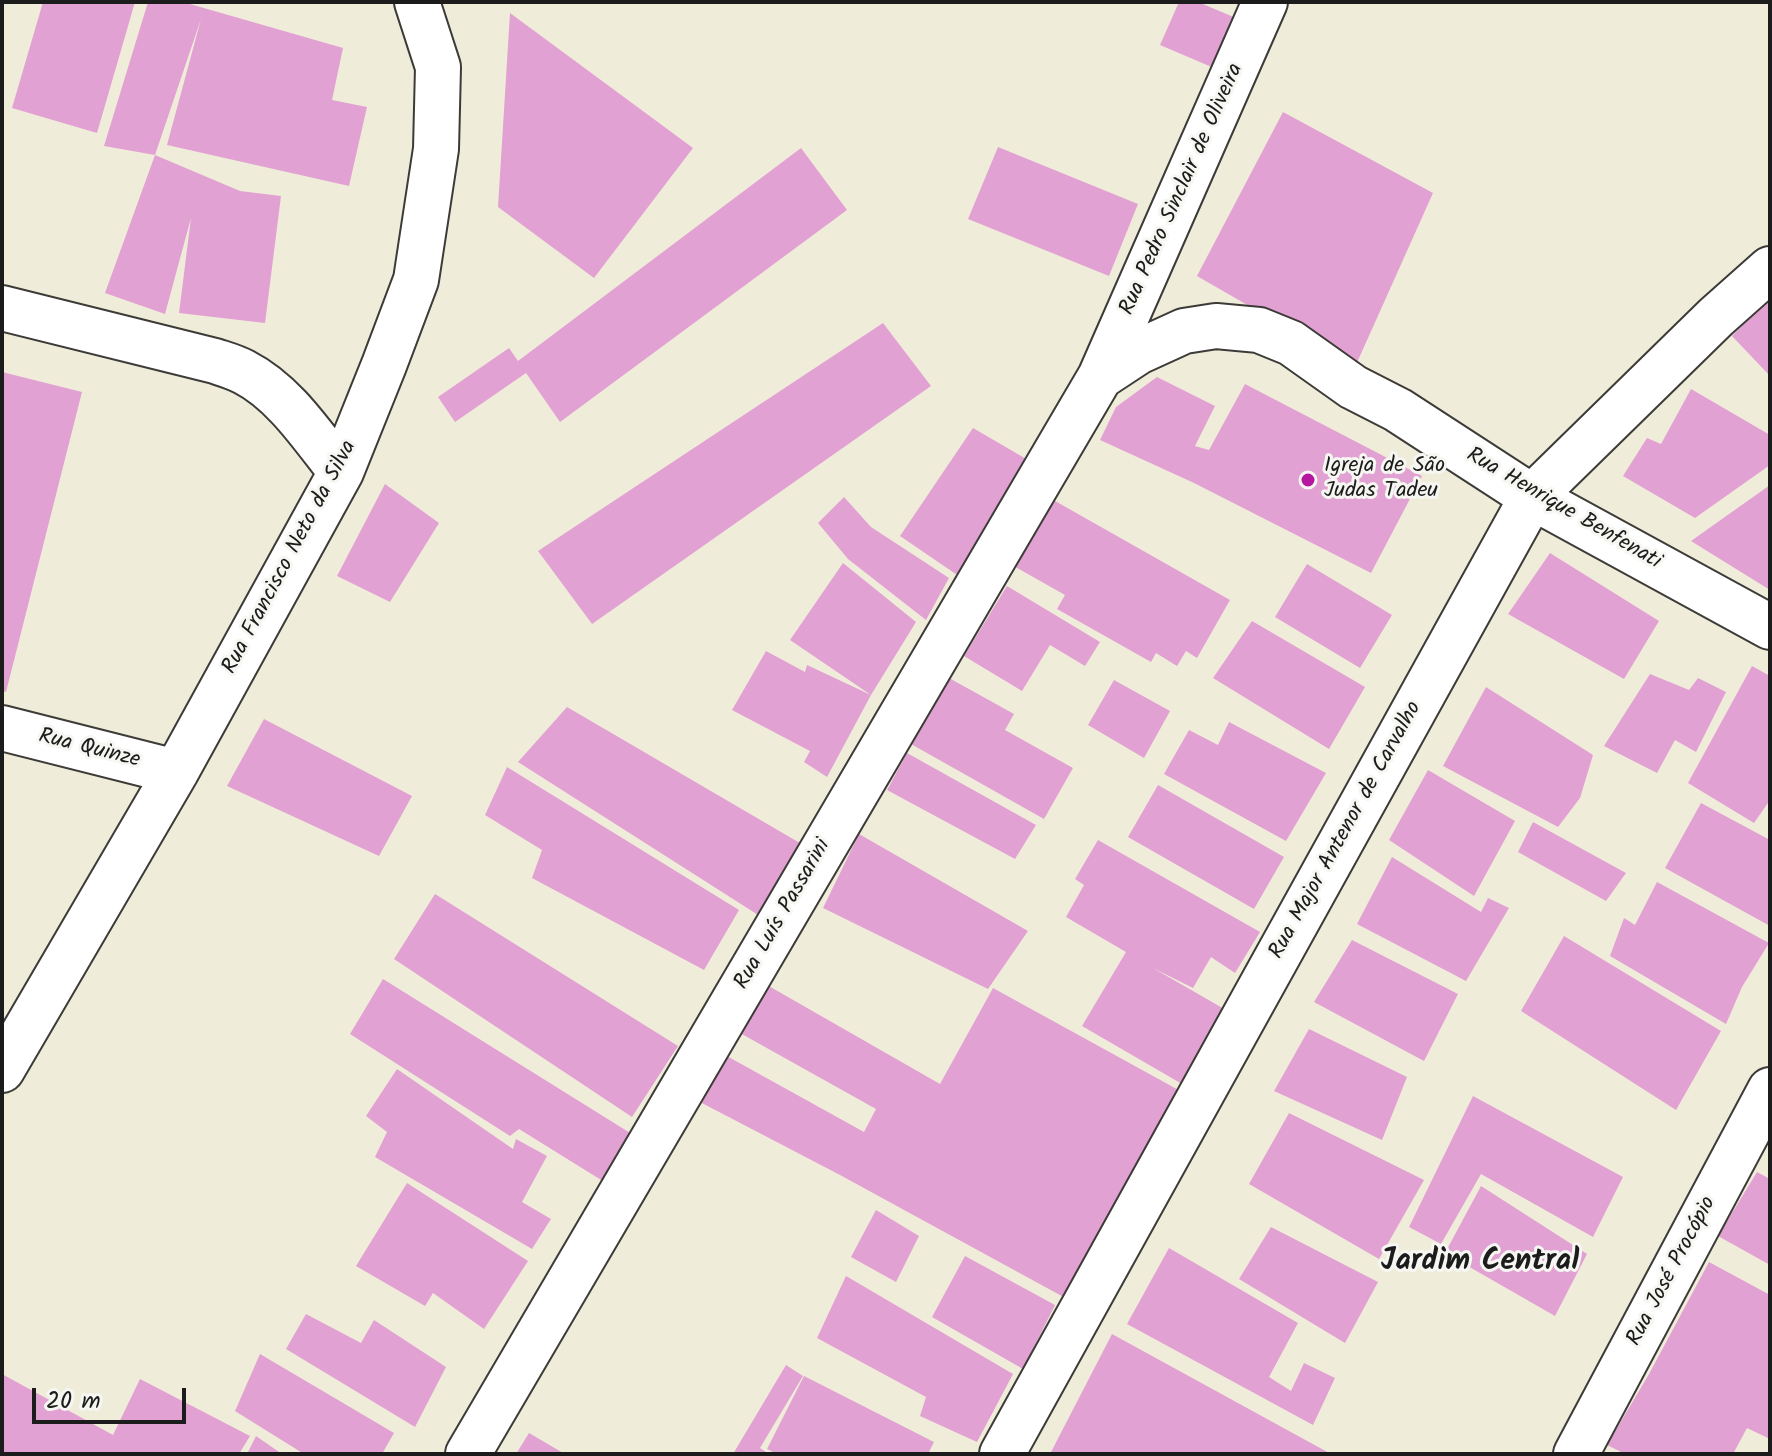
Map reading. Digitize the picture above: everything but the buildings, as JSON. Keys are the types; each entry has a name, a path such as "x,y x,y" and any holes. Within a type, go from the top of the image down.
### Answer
{"street":[{"name":"Rua Francisco Neto da Silva","path":"2,1070 176,772 341,472 416,280 436,149 438,67 417,2"},
{"name":"Rua Pedro Sinclair de Oliveira","path":"1100,377 1265,2"},
{"name":"Rua Major Antenor de Carvalho","path":"1002,1454 1532,497 1716,317 1770,269"},
{"path":"2,308 215,361 245,372 296,416 341,472"},
{"name":"Rua Henrique Benfenati","path":"1100,377 1138,352 1184,331 1216,326 1259,330 1291,343 1353,387 1398,410 1532,497 1770,627"},
{"name":"Rua Luís Passarini","path":"468,1454 1100,377"},
{"name":"Rua Quinze","path":"2,728 176,772"},
{"name":"Rua José Procópio","path":"1576,1454 1770,1090"}],"place":[{"name":"Igreja de São Judas Tadeu","path":"1308,480"}],"district":[{"name":"Jardim Central","path":"1480,1264"}]}
